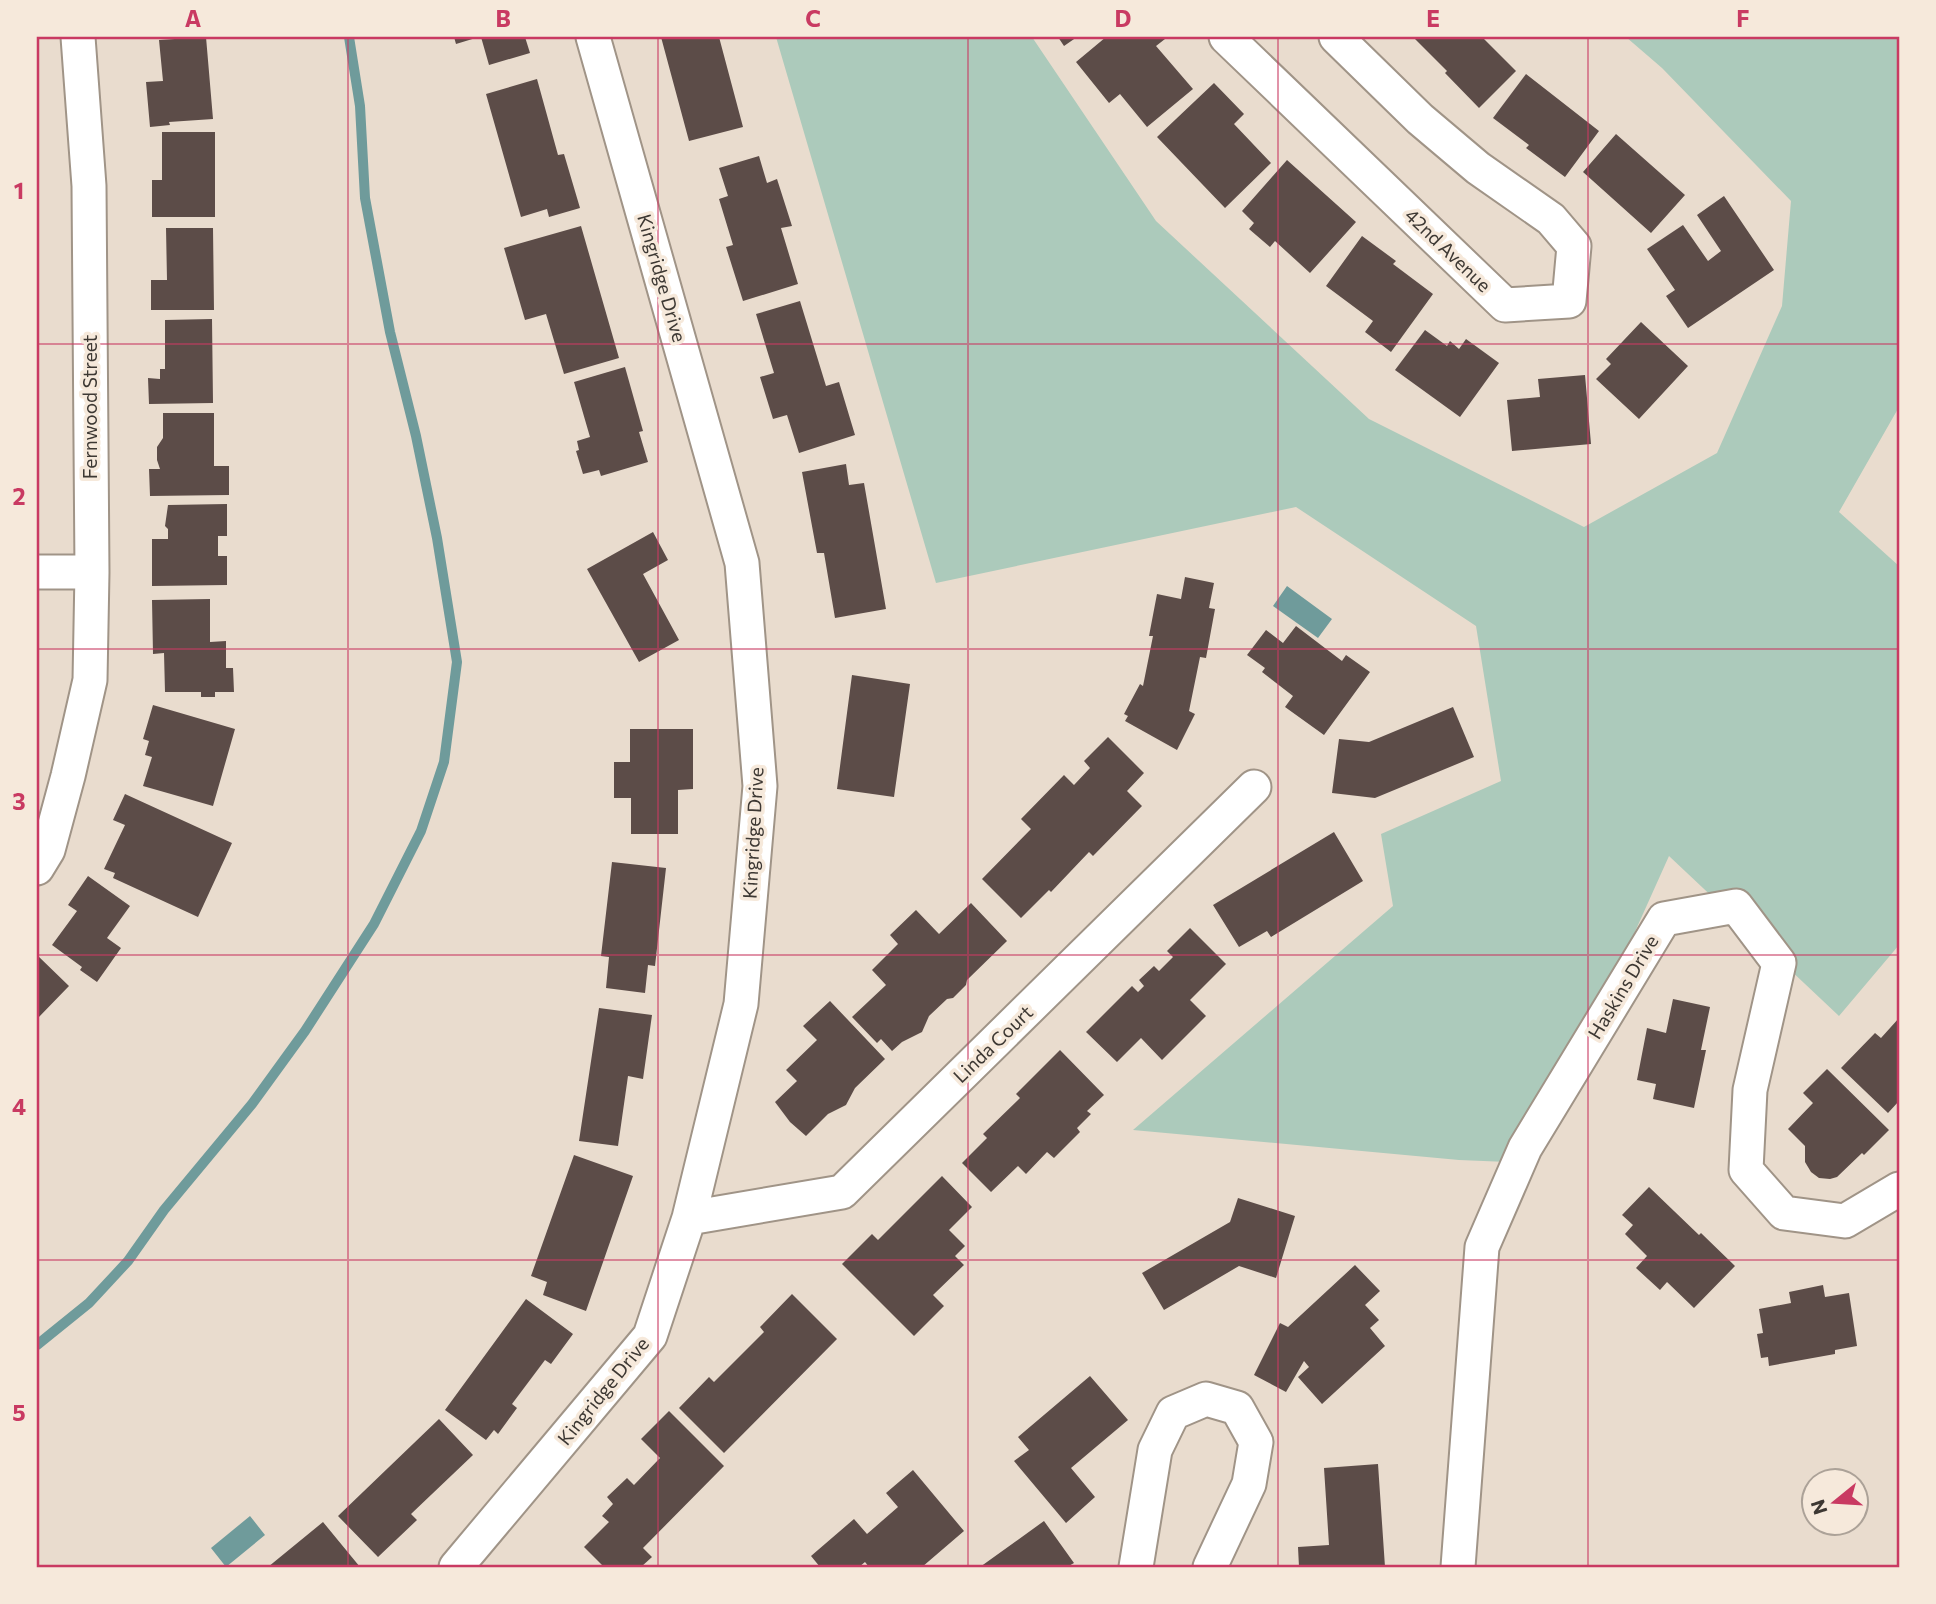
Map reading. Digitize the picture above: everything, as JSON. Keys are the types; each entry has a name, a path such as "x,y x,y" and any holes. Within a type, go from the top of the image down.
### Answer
{"street":[{"name":"Fernwood Street","path":"37,869 48,850 90,680 92,572 89,186 78,37"},
{"name":"Kingridge Drive","path":"469,1563 650,1336 689,1218 741,1004 759,800 742,563 593,37"},
{"name":"42nd Avenue","path":"1226,37 1505,304 1569,301 1574,246 1552,219 1478,168 1420,119 1336,37"},
{"path":"37,572 92,572"},
{"path":"37,808 68,776"},
{"name":"Linda Court","path":"689,1218 842,1192 1254,787"},
{"name":"Haskins Drive","path":"1458,1567 1482,1247 1525,1148 1664,919 1736,906 1779,962 1750,1090 1746,1170 1784,1213 1845,1221 1899,1189"},
{"path":"1136,1567 1155,1450 1173,1413 1206,1399 1237,1408 1256,1442 1249,1484 1210,1567"}],"green space":[{"path":"776,37 1032,37 1156,221 1369,419 1584,527 1717,453 1782,306 1791,201 1662,68 1626,37 1899,37 1899,407 1839,512 1899,566 1899,945 1839,1016 1669,856 1531,1163 1459,1160 1133,1130 1393,906 1381,834 1501,781 1476,626 1296,507 936,583"}],"water":[{"path":"1287,586 1332,619 1318,638 1273,606"},
{"path":"250,1516 265,1535 226,1567 211,1548"}],"building":[{"path":"206,37 213,119 169,122 170,125 150,127 146,82 163,81 159,40"},
{"path":"454,37 479,37 456,44"},
{"path":"481,37 525,37 530,53 489,65"},
{"path":"661,37 719,37 743,127 689,141"},
{"path":"1058,37 1077,37 1064,46"},
{"path":"1106,37 1164,37 1156,46 1193,89 1147,127 1120,94 1109,103 1076,62"},
{"path":"1482,37 1516,71 1479,108 1415,39"},
{"path":"1526,74 1599,131 1565,177 1526,148 1529,145 1493,118"},
{"path":"537,79 558,155 564,154 580,208 549,217 547,209 521,217 486,94"},
{"path":"1214,83 1244,114 1234,124 1271,163 1225,208 1157,137"},
{"path":"162,132 215,132 215,217 152,217 152,180 162,180"},
{"path":"1616,134 1685,195 1651,233 1583,172"},
{"path":"759,156 767,183 777,179 792,226 781,228 798,284 743,301 726,247 733,245 719,199 728,196 719,168"},
{"path":"1287,160 1356,222 1310,273 1275,241 1270,247 1249,229 1254,223 1242,211"},
{"path":"1724,196 1774,270 1688,328 1666,296 1675,290 1647,249 1683,225 1708,261 1721,251 1697,215"},
{"path":"581,226 619,358 564,374 546,314 525,320 504,248"},
{"path":"166,228 213,228 214,310 151,310 151,280 167,280"},
{"path":"1362,236 1396,261 1393,264 1433,294 1391,352 1365,332 1373,321 1326,286"},
{"path":"800,301 826,386 839,382 855,435 799,453 787,415 773,419 760,377 774,373 756,314"},
{"path":"212,319 213,403 149,404 148,378 160,379 160,369 165,369 165,320"},
{"path":"1641,322 1688,366 1639,419 1596,379 1611,364 1606,359"},
{"path":"1425,330 1447,346 1450,341 1459,349 1466,339 1499,363 1460,417 1395,370"},
{"path":"625,367 643,431 639,432 648,462 601,476 599,470 583,474 576,451 579,450 577,441 590,437 574,382"},
{"path":"1585,375 1591,444 1512,451 1507,400 1540,397 1538,379"},
{"path":"163,413 214,413 214,466 229,466 229,495 150,496 149,469 160,469 157,447 163,438"},
{"path":"846,464 849,485 864,483 886,609 835,618 824,553 817,553 802,472"},
{"path":"227,504 227,536 218,536 218,556 227,556 227,585 152,586 152,539 168,539 168,529 165,526 168,505"},
{"path":"653,532 668,560 643,574 679,640 639,662 587,569"},
{"path":"1185,577 1214,583 1209,608 1215,609 1206,658 1200,657 1189,711 1195,714 1177,750 1125,721 1128,716 1124,714 1140,684 1143,686 1153,636 1149,636 1157,594 1181,599"},
{"path":"210,599 210,642 226,641 226,668 233,668 234,692 215,692 215,697 201,697 201,692 165,692 164,653 153,654 152,600"},
{"path":"1296,626 1342,661 1346,655 1370,672 1324,735 1285,707 1293,696 1262,672 1265,668 1247,655 1266,630 1283,643"},
{"path":"852,675 910,684 894,797 837,789"},
{"path":"153,705 235,729 213,806 143,786 152,757 145,755 149,741 143,739"},
{"path":"1453,707 1474,757 1375,798 1332,793 1339,739 1369,742"},
{"path":"630,729 693,729 693,789 678,790 678,834 631,834 631,798 614,798 614,762 630,762"},
{"path":"1108,737 1144,773 1127,791 1142,806 1093,856 1089,852 1051,892 1049,890 1021,918 982,879 1031,829 1021,819 1064,775 1074,785 1090,768 1084,761"},
{"path":"125,794 232,843 198,917 113,878 115,873 104,869 125,825 113,820"},
{"path":"1334,832 1363,881 1271,937 1267,931 1239,947 1213,905"},
{"path":"612,862 666,868 655,966 648,965 645,993 606,988 609,957 601,956"},
{"path":"88,876 130,906 107,938 121,948 97,982 52,945 77,911 68,905"},
{"path":"971,903 1007,941 967,980 966,985 953,998 947,999 929,1016 922,1032 902,1042 892,1051 881,1039 877,1043 852,1017 886,985 872,970 898,944 890,935 916,910 939,934"},
{"path":"1190,928 1226,964 1190,1000 1206,1016 1162,1060 1141,1038 1117,1062 1086,1032 1132,986 1138,992 1144,986 1139,980 1154,966 1159,971 1173,957 1167,951"},
{"path":"37,955 69,986 37,1019"},
{"path":"1673,999 1710,1007 1701,1050 1706,1050 1694,1108 1653,1099 1656,1084 1637,1080 1647,1028 1666,1033"},
{"path":"830,1001 885,1059 855,1088 846,1105 828,1114 806,1136 790,1122 775,1102 797,1081 786,1070 817,1040 803,1026"},
{"path":"599,1008 652,1015 643,1079 628,1076 618,1146 579,1141"},
{"path":"1899,1018 1899,1101 1888,1113 1841,1068 1875,1033 1881,1038"},
{"path":"1060,1050 1104,1095 1087,1111 1091,1114 1077,1128 1080,1132 1054,1158 1047,1152 1026,1174 1018,1166 991,1192 962,1163 987,1138 983,1134 1020,1098 1016,1094"},
{"path":"1827,1069 1889,1130 1864,1155 1862,1153 1837,1177 1830,1179 1819,1178 1811,1172 1805,1162 1805,1146 1788,1129 1813,1103 1803,1093"},
{"path":"574,1155 633,1176 586,1311 543,1295 547,1282 531,1276"},
{"path":"942,1176 972,1207 949,1230 965,1246 955,1256 964,1265 933,1295 944,1306 914,1336 842,1264 872,1234 878,1240"},
{"path":"1649,1187 1735,1266 1694,1308 1667,1282 1660,1290 1636,1268 1647,1256 1625,1234 1633,1225 1622,1215"},
{"path":"1238,1198 1295,1216 1276,1278 1239,1266 1164,1310 1142,1273 1230,1222"},
{"path":"1355,1265 1380,1291 1365,1305 1379,1320 1370,1328 1385,1346 1322,1404 1298,1377 1309,1367 1304,1361 1286,1392 1254,1375 1280,1323 1288,1327"},
{"path":"1823,1285 1825,1297 1849,1293 1857,1346 1835,1350 1835,1354 1769,1366 1768,1357 1761,1358 1757,1334 1763,1333 1759,1309 1791,1303 1789,1292"},
{"path":"792,1294 837,1339 724,1453 679,1408 709,1377 714,1382 764,1332 760,1327"},
{"path":"526,1299 573,1334 551,1364 545,1360 512,1404 517,1408 498,1434 494,1430 486,1440 445,1410"},
{"path":"1090,1376 1128,1420 1071,1468 1095,1497 1066,1523 1014,1461 1029,1450 1018,1437"},
{"path":"669,1411 724,1466 643,1548 652,1557 641,1567 604,1567 584,1547 609,1522 602,1516 613,1504 607,1497 627,1478 634,1485 660,1458 641,1439"},
{"path":"439,1419 473,1455 411,1514 417,1520 378,1557 338,1516"},
{"path":"1378,1464 1385,1567 1299,1567 1298,1547 1329,1545 1324,1468"},
{"path":"913,1470 964,1531 922,1567 869,1567 865,1562 859,1567 820,1567 811,1556 854,1519 867,1534 898,1507 886,1493"},
{"path":"1044,1521 1074,1563 1067,1567 980,1567"},
{"path":"323,1522 360,1567 268,1567"}],"waterway":[{"path":"37,1345 89,1303 128,1261 164,1210 252,1104 305,1031 374,924 421,831 444,762 457,662 437,538 416,436 390,332 365,198 360,106 349,37"}]}
